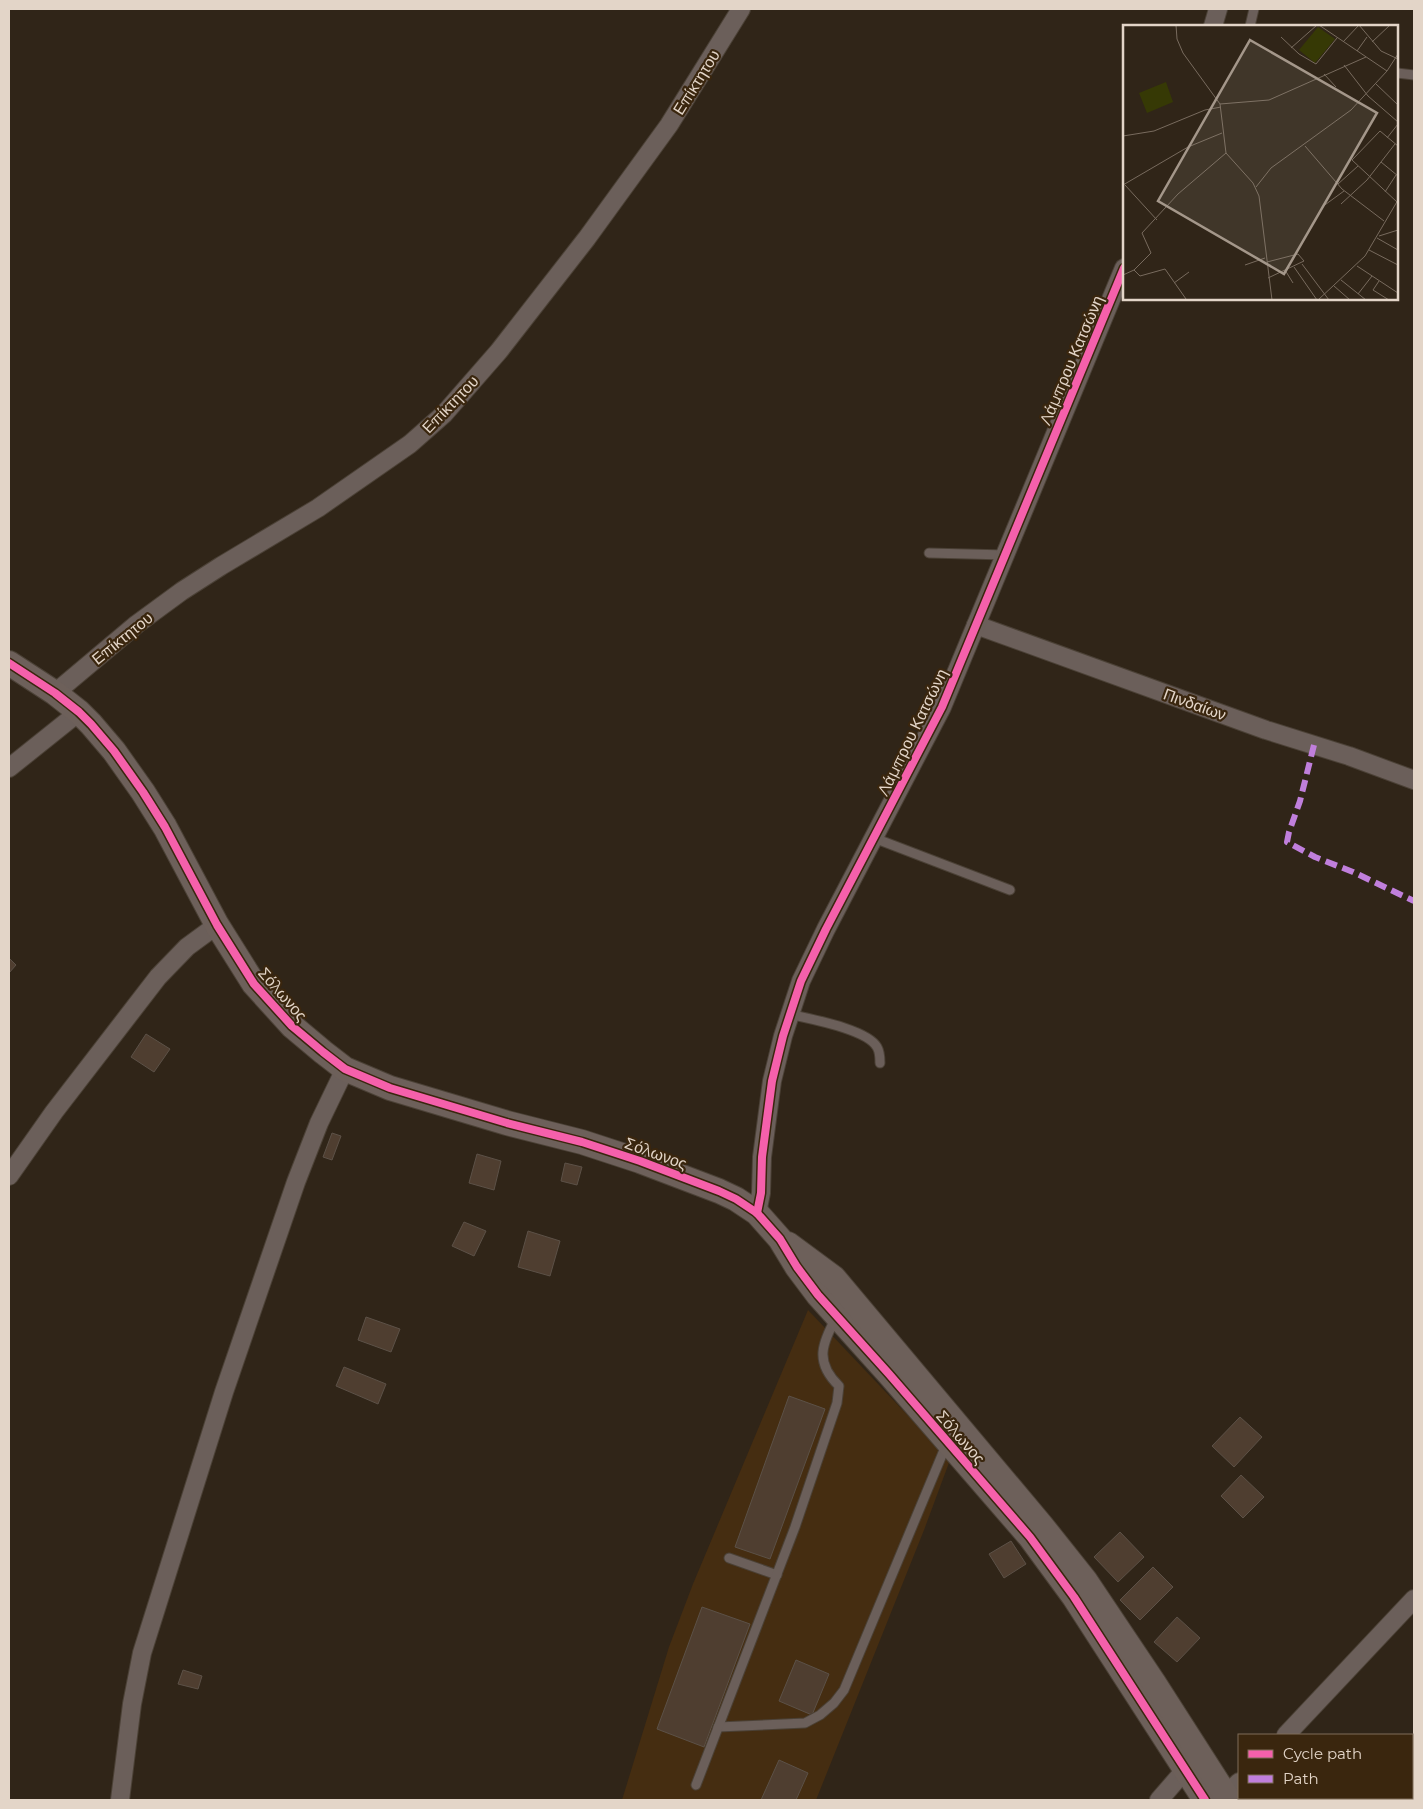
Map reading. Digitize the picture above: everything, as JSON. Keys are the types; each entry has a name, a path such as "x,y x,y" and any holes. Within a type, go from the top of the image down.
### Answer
{"street":[{"name":"Επίκτητου","path":"55,693 138,624 182,591 318,508 410,444 444,414 499,351 616,198 669,125 741,9"},
{"path":"1213,25 1218,9"},
{"name":"Λάμπρου Κατσώνη","path":"757,1213 761,1193 762,1157 770,1090 789,1014 805,972 942,707 1007,555 1123,270"},
{"name":"Πινδαίων","path":"976,624 1266,730 1348,756 1414,780"},
{"name":"Σόλωνος","path":"9,664 55,693 78,712 114,751 165,827 217,926 254,984 292,1026 345,1069 390,1088 421,1098 582,1142 640,1161 719,1191 736,1199 757,1213 780,1239 818,1295 1022,1526 1074,1597 1185,1770 1225,1794"},
{"path":"9,768 78,712"},
{"path":"9,1176 49,1119 158,977 187,947 217,926"},
{"path":"120,1800 132,1704 142,1653 224,1392 296,1182 319,1124 345,1069"},
{"name":"Σόλωνος","path":"780,1239 834,1278 1042,1526 1084,1580 1154,1683 1225,1794"},
{"path":"1287,1734 1414,1599"},
{"path":"1159,1800 1185,1770"}],"lane":[{"path":"1250,25 1254,9"},
{"path":"1398,73 1414,75"},
{"path":"929,553 1007,555"},
{"path":"874,838 1010,890"},
{"path":"789,1014 828,1023 863,1036 876,1045 880,1054 880,1063"},
{"path":"696,1785 795,1527 837,1403 839,1386 830,1377 825,1367 822,1352 825,1339 837,1316"},
{"path":"718,1727 805,1723 820,1715 834,1703 844,1690 947,1443"},
{"path":"729,1558 777,1575"}],"shaded area":[{"path":"808,1310 950,1460 924,1530 816,1800 622,1800 669,1647 693,1584"}],"building":[{"path":"9,958 16,965 9,973"},
{"path":"146,1034 170,1049 154,1072 131,1057"},
{"path":"332,1133 341,1136 332,1160 323,1157"},
{"path":"477,1154 501,1161 494,1190 469,1183"},
{"path":"565,1163 582,1167 577,1185 561,1181"},
{"path":"464,1222 486,1231 474,1256 452,1246"},
{"path":"528,1231 560,1241 550,1276 518,1267"},
{"path":"366,1317 400,1329 391,1352 358,1340"},
{"path":"344,1367 386,1384 378,1404 336,1386"},
{"path":"789,1396 825,1409 770,1559 735,1547"},
{"path":"1240,1417 1262,1437 1234,1467 1212,1446"},
{"path":"1241,1475 1264,1497 1243,1518 1221,1496"},
{"path":"1120,1532 1144,1557 1118,1582 1094,1557"},
{"path":"1011,1541 1026,1564 1004,1578 989,1554"},
{"path":"1153,1567 1173,1587 1140,1620 1120,1600"},
{"path":"702,1607 750,1624 704,1747 657,1729"},
{"path":"1177,1617 1200,1638 1177,1662 1154,1642"},
{"path":"796,1660 829,1674 812,1715 779,1701"},
{"path":"183,1670 202,1676 198,1689 178,1684"},
{"path":"779,1760 808,1773 796,1800 761,1800"}],"marked path":[{"path":"1314,745 1300,801 1287,842 1315,857 1353,872 1414,901"}],"cycle path":[{"path":"757,1213 761,1193 762,1157 772,1081 783,1036 801,981 826,929 942,707 1123,270"},
{"path":"9,663 55,693 79,712 114,751 165,827 217,925 254,984 292,1026 345,1069 390,1088 507,1123 582,1142 640,1161 719,1191 736,1199 757,1213 780,1239 797,1267 818,1295 1030,1537 1074,1597 1205,1800"}]}
